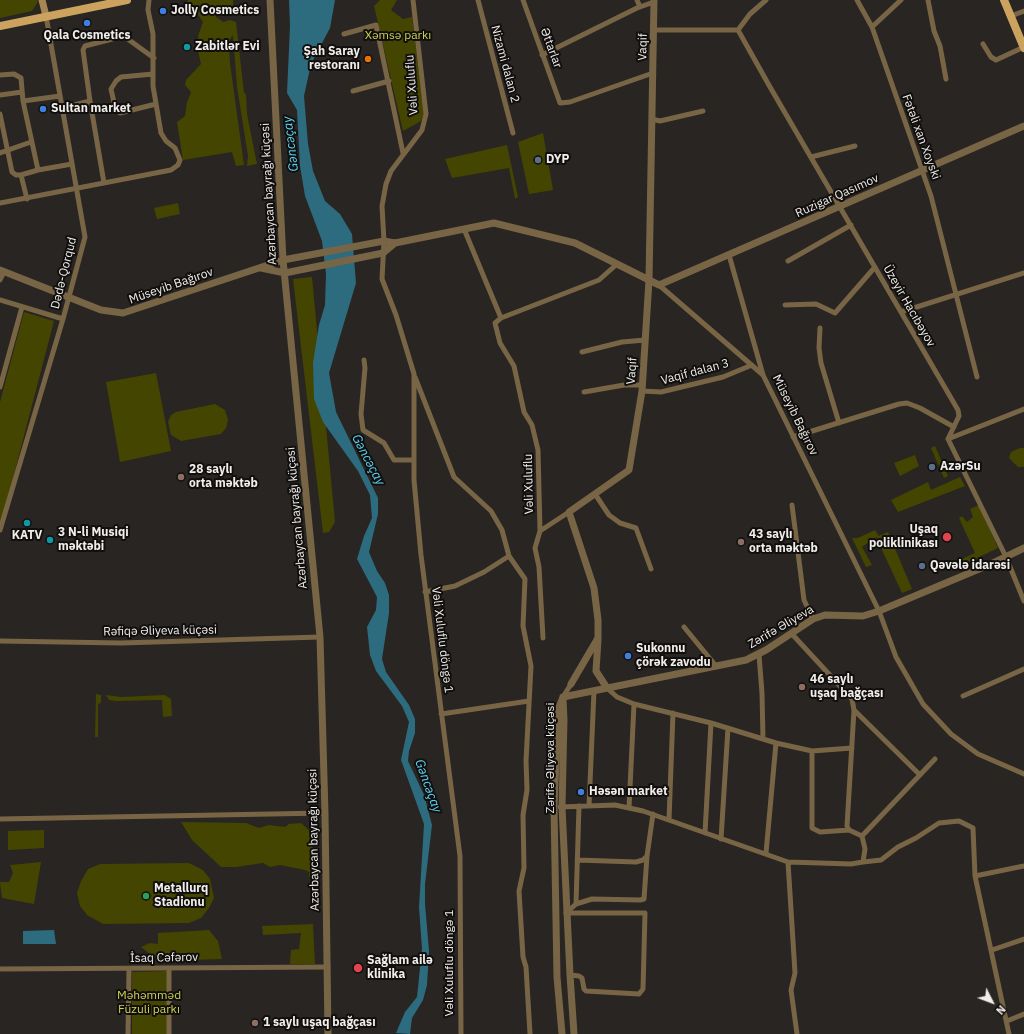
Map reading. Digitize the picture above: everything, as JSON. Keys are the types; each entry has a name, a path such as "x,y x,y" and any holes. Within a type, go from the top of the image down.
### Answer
{"main road":[{"path":"42,0 46,16"},
{"path":"0,26 127,0"},
{"path":"1004,0 1024,48"}],"street":[{"path":"0,203 171,170 178,166 180,160 175,148 166,141 161,133 153,74 154,58 149,0"},
{"name":"Azərbaycan bayrağı küçəsi","path":"270,0 283,260 320,637 325,813 328,1034"},
{"name":"Vəli Xuluflu","path":"383,253 384,240 382,206 386,184 391,171 403,153 422,130 426,114 413,0"},
{"name":"Nizami dalan 2","path":"478,0 513,133"},
{"name":"Əttarlar","path":"523,0 560,103 570,102 653,72"},
{"path":"637,0 640,7"},
{"path":"654,30 738,30 750,14 766,0"},
{"name":"Fətəli xan Xoyski","path":"857,0 872,28 923,170 977,377"},
{"path":"872,28 901,0"},
{"path":"928,0 934,30 940,46 946,79"},
{"path":"542,55 654,1"},
{"name":"Vaqif","path":"569,512 629,470 642,388 649,280 654,1"},
{"path":"1011,16 1024,11"},
{"name":"Dədə-Qorqud","path":"0,530 63,319 85,237 46,16"},
{"path":"344,34 376,25 403,153"},
{"name":"Üzeyir Hacıbəyov","path":"738,30 958,410 959,416 948,439"},
{"path":"104,183 83,50 85,46 125,37 154,58"},
{"path":"983,44 991,57 996,60 1024,48"},
{"path":"0,76 14,74 21,78 23,101 38,170"},
{"path":"153,74 121,77 116,81 111,89 115,107 120,113 156,104"},
{"path":"353,91 389,81"},
{"path":"0,95 22,92"},
{"path":"23,101 60,96"},
{"path":"62,108 90,101"},
{"path":"652,119 660,121 703,112"},
{"path":"0,114 12,172 16,175 72,164"},
{"name":"Ruzigar Qasımov","path":"659,285 1024,126"},
{"path":"0,153 31,142"},
{"path":"811,157 855,146"},
{"path":"21,175 27,198"},
{"name":"Müseyib Bağırov","path":"2,271 101,310 124,313 283,260 384,240 395,243 494,223 575,243 659,285 763,375 879,612 896,657 923,704 951,734 978,754 1024,774"},
{"path":"788,261 851,225"},
{"path":"464,229 501,318 599,280 616,264"},
{"name":"Müseyib Bağırov","path":"259,268 285,273 304,270 383,253 395,243"},
{"name":"Vəli Xuluflu döngə 1","path":"383,253 382,279 396,315 414,374 414,460 420,548 460,856 461,1034"},
{"path":"730,255 763,375"},
{"path":"785,305 816,304 835,314 875,267"},
{"path":"0,280 2,271"},
{"path":"901,312 1024,273"},
{"path":"0,300 63,319"},
{"path":"0,387 22,307"},
{"name":"Vəli Xuluflu","path":"501,318 495,324 500,343 514,366 524,412 532,425 538,450 540,531"},
{"path":"820,328 819,348 821,363 839,423"},
{"path":"582,352 622,342 645,340"},
{"path":"364,360 365,368 361,414 363,430 384,443 394,460 414,460"},
{"name":"Vaqif dalan 3","path":"584,392 624,385 662,392 723,377 752,365"},
{"path":"414,374 454,477 491,511 502,530 509,556 525,579 523,626 531,666 526,761 527,790 523,815 524,868 519,891 530,1034"},
{"path":"793,437 907,403 920,408 954,427"},
{"path":"1024,409 948,439 1006,557 1024,601"},
{"path":"595,494 609,515 620,523 636,528 651,569"},
{"path":"792,506 804,600 813,619"},
{"path":"569,512 594,588 598,638 596,672 607,688 617,697 634,704 711,723 776,743 812,751 852,748"},
{"name":"Vəli Xuluflu","path":"540,531 569,512"},
{"path":"540,531 535,548 539,567 543,638"},
{"name":"Zərifə Əliyeva","path":"563,697 746,660 759,655 813,619 825,615 863,616 879,612 1024,548"},
{"path":"426,592 455,586 484,572 509,556"},
{"path":"684,627 716,666"},
{"path":"791,633 852,699 854,710 848,830"},
{"name":"Rəfiqə Əliyeva küçəsi","path":"0,641 121,643 320,637"},
{"path":"563,697 598,638"},
{"path":"759,655 763,739"},
{"path":"963,696 1024,669"},
{"path":"589,806 594,691"},
{"name":"Zərifə Əliyeva küçəsi","path":"563,697 564,720 562,807 566,913 574,1034"},
{"name":"Zərifə Əliyeva küçəsi","path":"562,1034 557,969 554,807 558,710 563,697"},
{"path":"441,714 529,701"},
{"path":"629,808 634,704"},
{"path":"854,710 920,775"},
{"path":"669,820 673,713"},
{"path":"705,833 711,723"},
{"path":"721,839 728,728"},
{"path":"766,853 776,743"},
{"path":"812,751 812,828 820,832 848,830 862,836"},
{"path":"862,836 935,759"},
{"path":"554,807 615,805 629,808 653,814 788,862 851,864 881,860 898,847 916,838 939,823 959,821 973,828 975,876 1009,1034"},
{"path":"576,904 579,806"},
{"path":"0,820 325,813"},
{"path":"566,913 576,904 592,899 644,899 647,856 653,814"},
{"path":"862,836 865,849 863,862"},
{"path":"578,860 636,862 643,860 647,856"},
{"path":"788,862 795,973 791,990 797,1034"},
{"path":"975,876 1024,866"},
{"path":"566,913 645,913 642,989 639,994 589,992 584,989 582,978 579,976 570,975"},
{"path":"992,950 1024,939"},
{"name":"İsaq Cəfərov","path":"0,970 328,967"},
{"path":"128,1034 129,968"},
{"path":"169,968 169,1034"},
{"path":"1007,1021 1024,1014"}],"green space":[{"path":"0,0 37,0 38,2 32,11 0,18"},
{"path":"188,0 233,0 233,5 229,10 216,12 215,16 223,22 230,20 236,22 244,93 246,94 247,114 257,164 247,166 248,156 237,87 233,35 230,39 229,45 230,63 244,165 236,166 232,152 183,160 177,122 185,116 187,102 191,92 185,85 186,80 201,64 198,51 200,46 198,36 203,22 197,13 190,9 187,5"},
{"name":"Xəmsə parkı","path":"380,0 397,0 391,10 403,19 412,17 424,114 421,121 403,131 374,6"},
{"path":"543,133 553,190 529,194 518,142"},
{"path":"507,145 518,197 515,199 509,168 452,178 445,159"},
{"path":"178,203 180,214 157,219 154,208"},
{"path":"312,277 335,522 329,532 323,533 293,279"},
{"path":"24,312 54,321 0,528 0,402"},
{"path":"156,373 171,451 120,462 106,382"},
{"path":"215,404 225,410 228,420 226,428 221,434 181,441 171,435 168,422 171,415 176,412"},
{"path":"935,446 948,476 944,478 931,448"},
{"path":"1024,448 1024,467 1018,467 1009,458 1011,452"},
{"path":"915,455 919,466 900,476 894,463"},
{"path":"960,477 965,486 898,512 891,500 928,482 931,490"},
{"path":"979,505 998,548 956,568 953,563 975,553 959,518 962,516 967,522 973,517 970,509"},
{"path":"875,530 879,536 888,532 912,589 902,593 876,537 862,547 872,565 866,567 852,538 858,538"},
{"path":"96,694 101,695 101,702 98,705 98,737 95,737"},
{"path":"106,695 121,697 165,695 171,699 172,716 163,717 162,700 116,701 109,700"},
{"path":"181,822 246,823 259,828 269,825 285,827 289,824 301,823 311,832 309,841 314,850 314,877 309,877 309,872 305,870 280,865 270,867 263,863 236,867 221,867 192,840"},
{"path":"44,830 44,848 8,850 8,831"},
{"path":"41,862 34,904 2,898 0,882 9,882 13,873 10,865"},
{"name":"Metallurq Stadionu","path":"189,863 203,870 210,879 214,898 209,908 201,918 189,923 103,924 87,915 80,906 77,893 81,881 88,869 100,864"},
{"path":"313,924 315,964 290,964 291,950 299,949 301,933 263,935 262,926"},
{"path":"209,930 218,941 222,959 159,961 141,947 150,943 158,944 158,933"},
{"name":"Məhəmməd Füzuli parkı","path":"167,971 167,1034 132,1034 132,972"}],"water":[{"path":"289,0 335,0 330,28 311,64 304,96 308,144 313,171 325,201 340,214 352,234 356,283 329,373 336,412 378,498 378,514 369,552 377,571 385,583 389,595 389,613 382,659 386,672 409,705 415,719 415,733 409,751 408,761 424,795 432,825 425,884 429,951 427,985 423,1000 412,1018 410,1034 396,1033 405,1012 417,997 422,949 419,907 424,824 401,760 409,722 402,706 376,671 370,655 367,627 376,610 377,597 357,559 364,536 372,518 370,495 358,471 323,422 314,399 313,363 319,325 325,305 326,274 322,241 305,196 300,166 297,110 287,93 290,26"},
{"path":"54,930 56,944 23,944 23,931"}],"place":[{"name":"Jolly Cosmetics","path":"163,11"},
{"name":"Qala Cosmetics","path":"87,23"},
{"name":"Zabitlər Evi","path":"187,47"},
{"name":"Şah Saray restoranı","path":"368,59"},
{"name":"Sultan market","path":"43,109"},
{"name":"DYP","path":"538,160"},
{"name":"AzərSu","path":"932,467"},
{"name":"28 saylı orta məktəb","path":"181,477"},
{"name":"KATV","path":"27,523"},
{"name":"Uşaq poliklinikası","path":"947,537"},
{"name":"3 N-li Musiqi məktəbi","path":"50,540"},
{"name":"43 saylı orta məktəb","path":"741,542"},
{"name":"Qəvələ idarəsi","path":"922,566"},
{"name":"Sukonnu çörək zavodu","path":"628,656"},
{"name":"46 saylı uşaq bağçası","path":"802,687"},
{"name":"Həsən market","path":"581,792"},
{"name":"Metallurq Stadionu","path":"146,896"},
{"name":"Sağlam ailə klinika","path":"358,968"},
{"name":"1 saylı uşaq bağçası","path":"255,1023"}],"water label":[{"name":"Gəncəçay","path":"291,144"},
{"name":"Gəncəçay","path":"368,460"},
{"name":"Gəncəçay","path":"428,786"}]}
